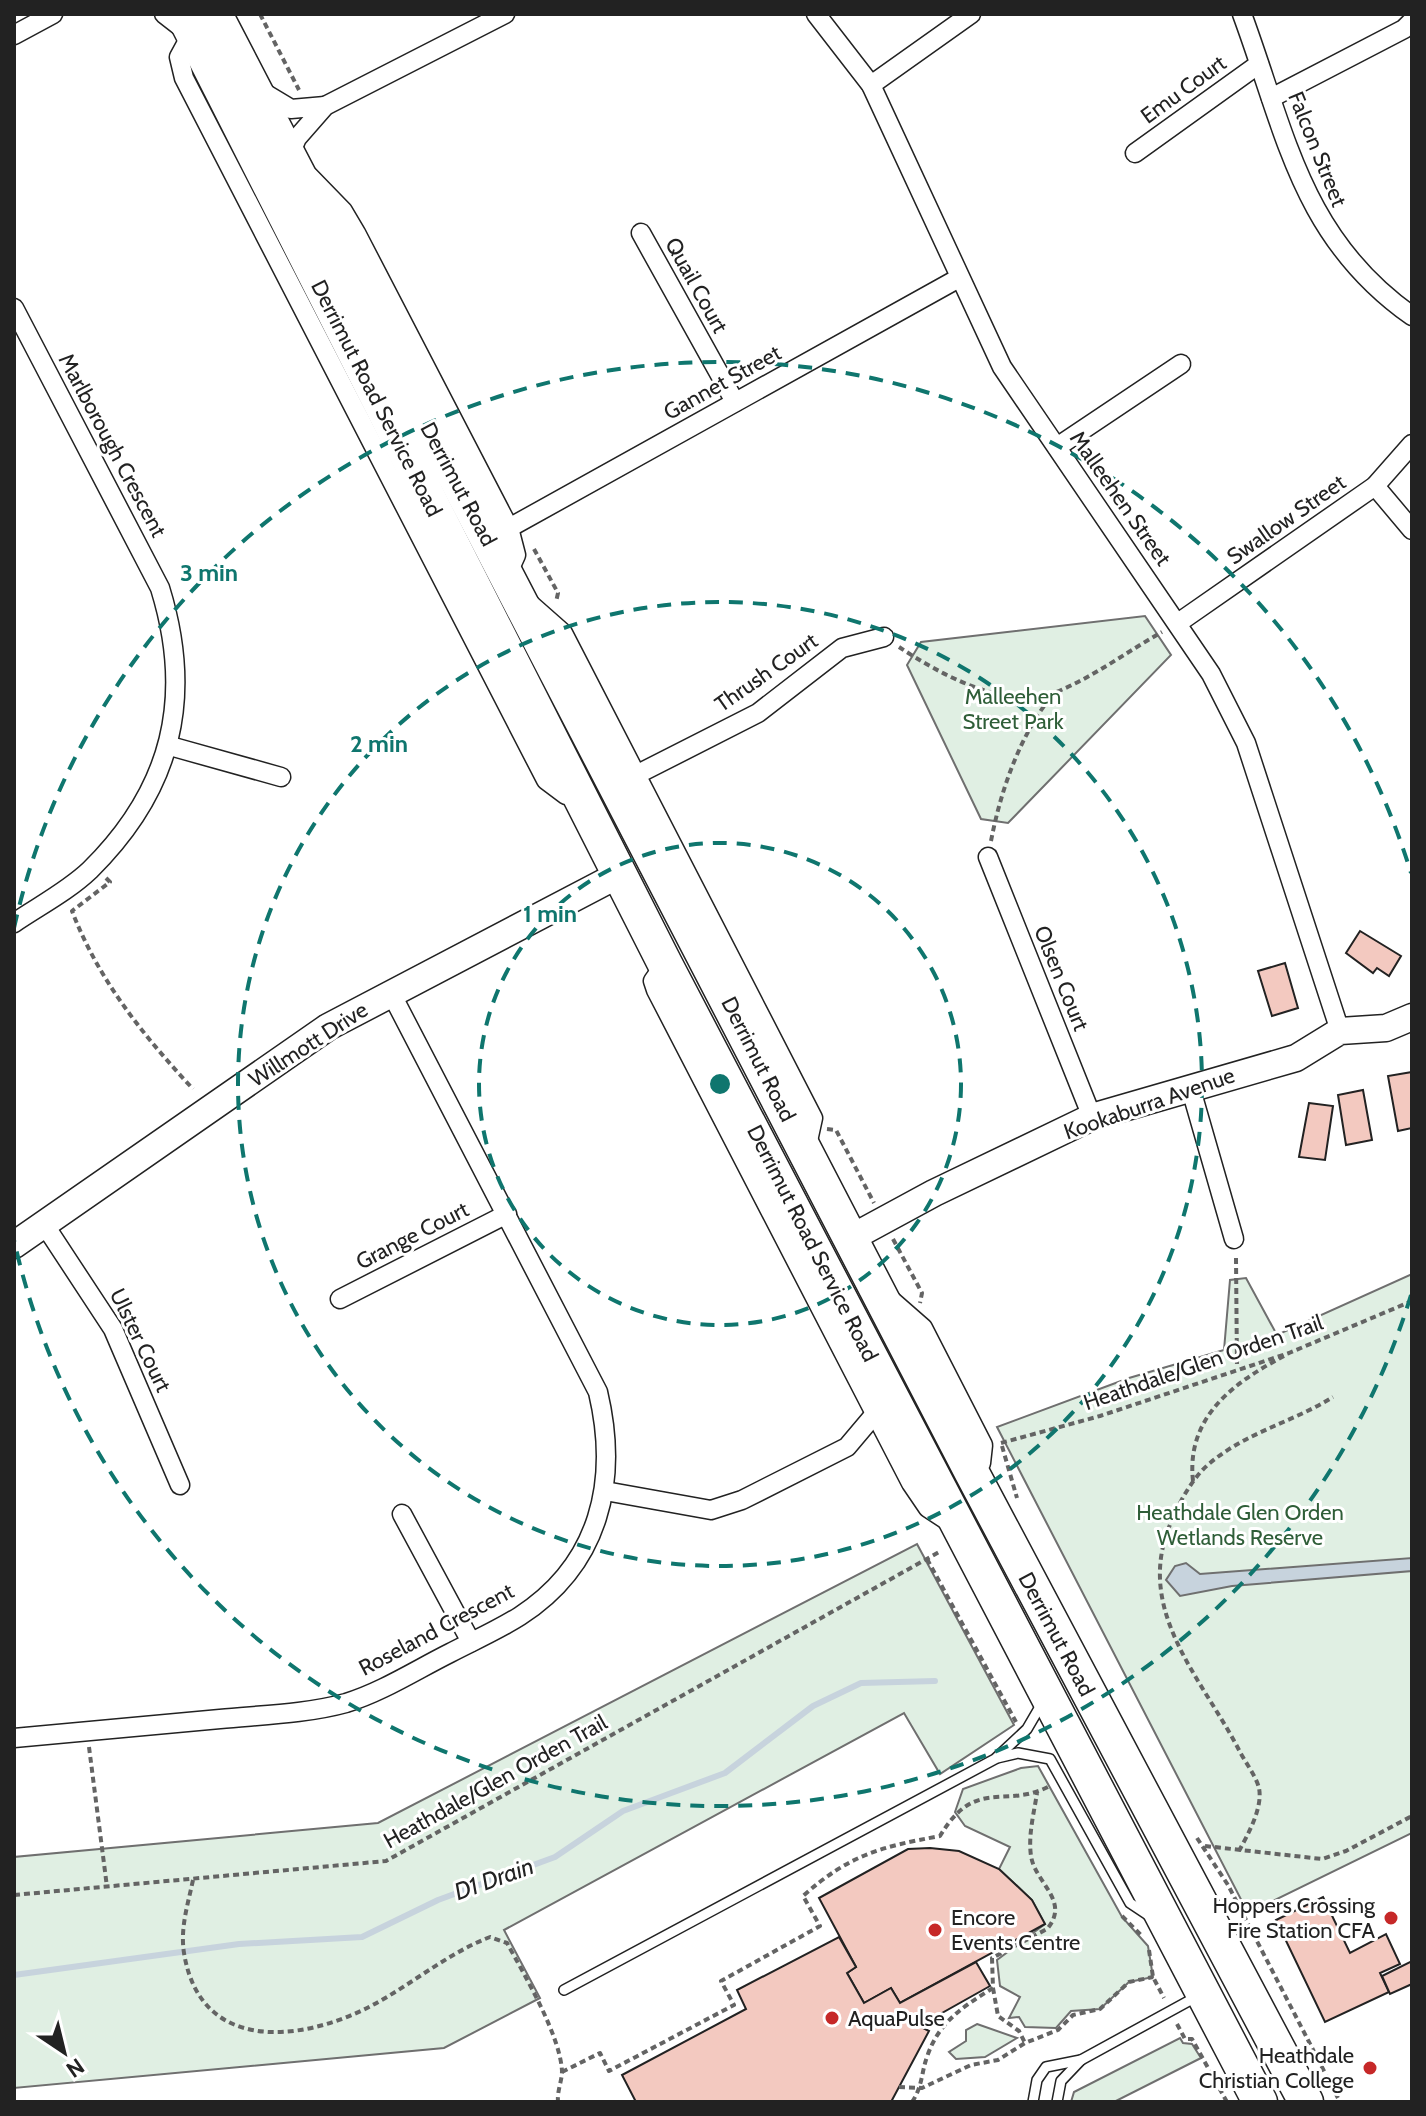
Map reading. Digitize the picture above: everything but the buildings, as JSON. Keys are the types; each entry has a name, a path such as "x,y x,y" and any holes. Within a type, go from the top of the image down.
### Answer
{"highway":[{"name":"Derrimut Road","path":"196,21 244,75 288,160 496,528 513,585 972,1473 1306,2102"},
{"name":"Derrimut Road","path":"196,21 467,577 818,1255 953,1538 1041,1688 1260,2102"},
{"path":"467,577 459,542 469,529 496,528"},
{"path":"578,794 594,780 598,749"},
{"path":"620,874 654,856"},
{"path":"818,1255 851,1238"},
{"path":"1203,1993 1237,1973"}],"street":[{"path":"14,35 53,14"},
{"path":"164,14 196,21"},
{"path":"244,75 291,109 317,107 505,14"},
{"name":"Malleehen Street","path":"816,14 871,85 1002,367 1211,674 1246,743 1340,1031"},
{"path":"871,85 971,14"},
{"name":"Falcon Street","path":"1242,14 1305,195 1340,250 1375,286 1412,316"},
{"name":"Derrimut Road Service Road","path":"196,21 179,57 184,78 546,780 555,790 578,794"},
{"path":"1271,98 1404,29 1412,21"},
{"name":"Emu Court","path":"1135,153 1259,64"},
{"path":"288,160 297,138 317,107"},
{"name":"Quail Court","path":"641,233 735,402"},
{"name":"Gannet Street","path":"496,528 735,402 959,278"},
{"name":"Marlborough Crescent","path":"14,923 94,865 137,815 170,746 176,661 171,625 160,588 15,312"},
{"path":"1057,447 1181,364"},
{"name":"Swallow Street","path":"1178,623 1375,486 1412,444"},
{"path":"1375,486 1412,530"},
{"name":"Derrimut Road Service Road","path":"513,585 563,633 813,1118 806,1150"},
{"name":"Thrush Court","path":"636,775 758,713 842,648 884,637"},
{"path":"170,746 281,777"},
{"name":"Olsen Court","path":"988,857 1092,1117"},
{"name":"Willmott Drive","path":"14,1245 328,1027 620,874"},
{"name":"Derrimut Road Service Road","path":"665,964 653,981 656,990 874,1415 919,1498 953,1538"},
{"name":"Roseland Crescent","path":"14,1738 296,1712 346,1703 383,1688 520,1616 549,1593 576,1562 595,1526 605,1491 608,1458 598,1392 391,993"},
{"name":"Kookaburra Avenue","path":"851,1238 947,1186 1092,1117 1190,1086 1296,1058 1340,1031 1386,1028 1412,1017"},
{"path":"1190,1086 1234,1239"},
{"name":"Grange Court","path":"340,1299 507,1214"},
{"name":"Ulster Court","path":"44,1224 113,1329 180,1485"},
{"path":"605,1491 711,1510 742,1500 847,1447 874,1415"},
{"path":"402,1514 471,1642"}],"lane":[{"path":"995,1759 1035,1719 1041,1705 1041,1688"},
{"path":"564,1990 995,1759 1018,1753 1050,1759 1130,1903 1168,1927"},
{"path":"1033,2102 1037,2080 1046,2067 1081,2060 1203,1993"},
{"path":"1057,2102 1061,2081 1081,2060"}],"path":[{"path":"260,14 317,107"},
{"path":"496,528 530,540 558,593 552,622"},
{"path":"988,857 999,800 1037,714 1053,694 1178,623"},
{"path":"884,637 975,689 1019,697 1053,694"},
{"path":"94,865 110,882 72,911 85,946 140,1030 193,1089"},
{"path":"1234,1239 1239,1278 1237,1367"},
{"name":"Heathdale/Glen Orden Trail","path":"1001,1443 1100,1416 1237,1367 1295,1350 1412,1301"},
{"path":"1194,1483 1191,1465 1196,1433 1210,1410 1242,1378 1295,1350"},
{"path":"1239,1851 1253,1823 1260,1789 1175,1640 1160,1600 1158,1564 1165,1533 1181,1500 1208,1464 1248,1437 1333,1397"},
{"name":"Heathdale/Glen Orden Trail","path":"14,1895 386,1861 927,1559 953,1538"},
{"path":"927,1559 1022,1734"},
{"path":"86,1731 107,1887"},
{"path":"562,2072 600,2053 609,2071 734,2005 721,1981 820,1926 803,1896 831,1871 882,1846 940,1836 955,1812 992,1795 1037,1793 1051,1785"},
{"path":"1025,2043 1019,2031 998,2016 992,1958 1047,1929 1055,1914 1051,1890 1035,1868 1031,1856 1037,1793"},
{"path":"1340,2102 1205,1846 1322,1859 1346,1851 1412,1816"},
{"path":"193,1880 183,1930 190,1974 207,2007 230,2025 247,2031 276,2031 322,2023 367,2008 471,1945 490,1937 507,1943 540,2003 562,2072 557,2090 558,2102"},
{"path":"899,2087 922,2088 971,2065 998,2060 1025,2043 1058,2030 1073,2015 1100,2009 1129,1982 1153,1977"},
{"path":"912,2102 922,2088 926,2057 942,2024 993,1988"},
{"path":"1197,2046 1227,2102"}],"green space":[{"name":"Malleehen Street Park","path":"1145,616 1171,655 1008,823 981,819 907,665 921,642"},
{"name":"Heathdale Glen Orden Wetlands Reserve","path":"1412,1274 1412,1833 1248,1913 997,1427 1129,1378 1224,1350 1230,1280 1246,1278 1277,1335"},
{"path":"917,1544 1014,1725 940,1774 904,1713 504,1930 540,1998 444,2048 14,2088 14,1857 378,1823"},
{"path":"1038,1766 1122,1917 1148,1946 1153,1977 1129,1982 1100,2009 1071,2011 1056,2028 1025,2027 1019,2017 1009,2018 1020,1997 1000,1986 997,1960 1045,1924 1032,1900 999,1869 1010,1847 965,1826 955,1812 963,1789 1021,1768"},
{"path":"977,2024 1017,2038 985,2057 956,2059 949,2052 966,2041 966,2030"},
{"path":"1180,2038 1183,2043 1192,2044 1201,2058 1114,2102 1071,2102 1074,2092"}],"shaded area":[{"path":"1412,1558 1412,1571 1232,1586 1180,1596 1166,1580 1175,1566 1186,1563 1200,1574"}],"waterway":[{"name":"D1 Drain","path":"14,1975 239,1944 362,1937 438,1900 555,1857 623,1811 725,1773 813,1706 861,1683 935,1681"}],"place":[{"name":"Hoppers Crossing Fire Station CFA","path":"1391,1918"},
{"name":"Encore Events Centre","path":"935,1930"},
{"name":"AquaPulse","path":"832,2018"},
{"name":"Heathdale Christian College","path":"1370,2068"}]}
